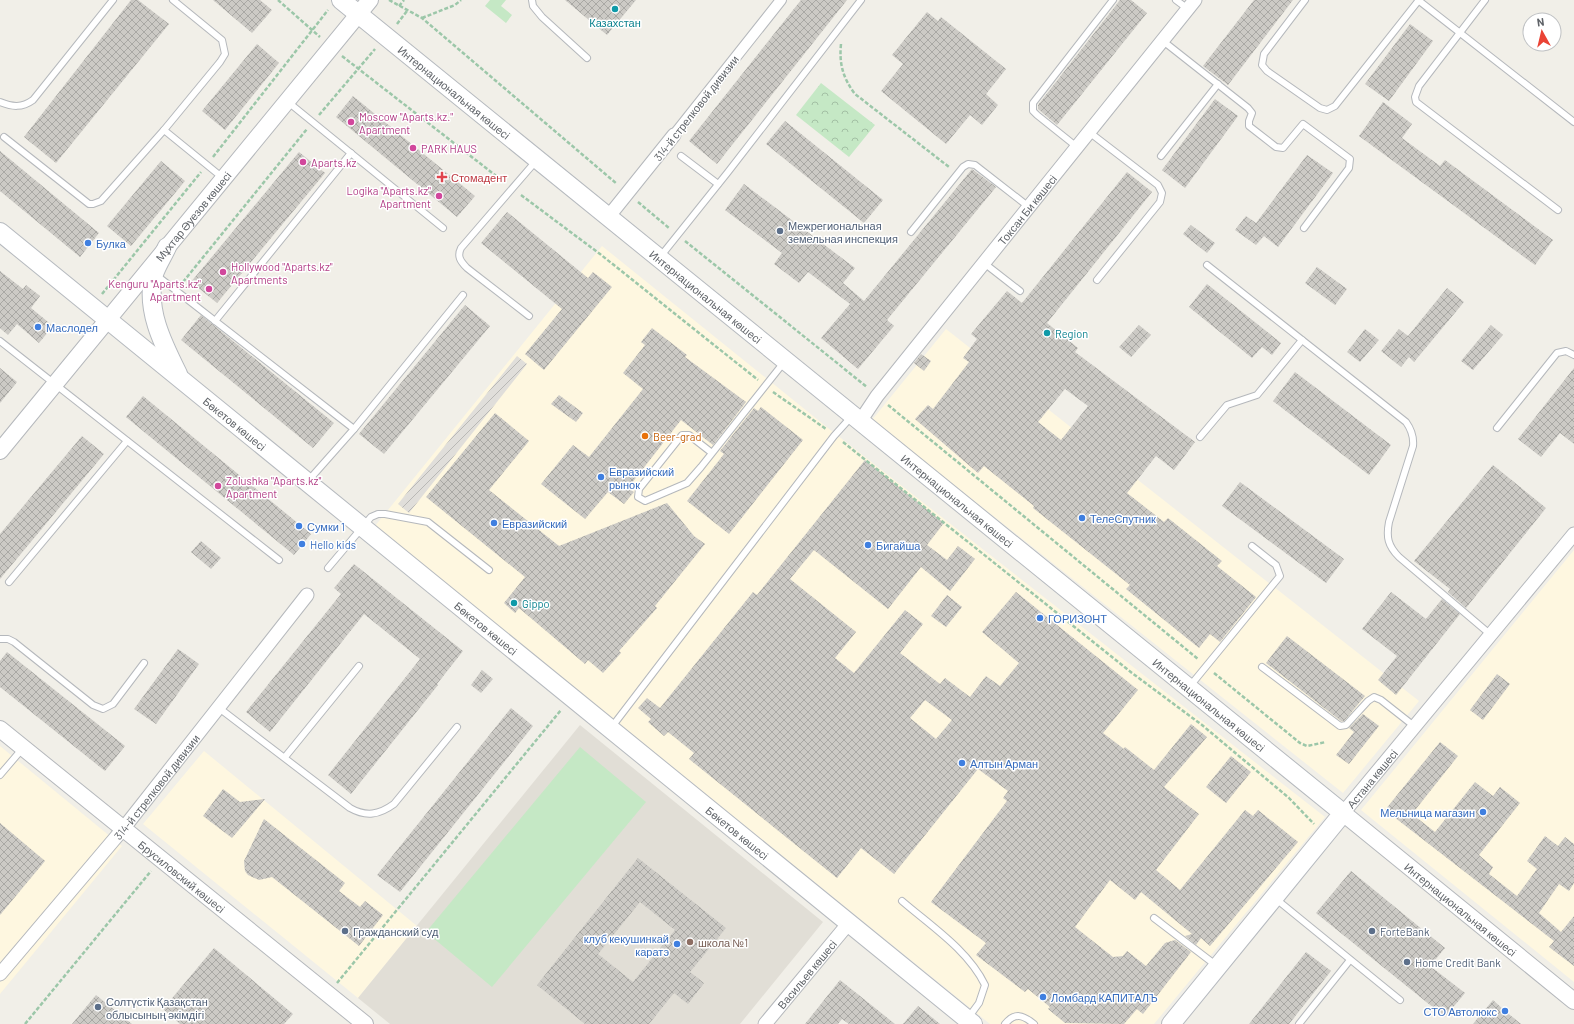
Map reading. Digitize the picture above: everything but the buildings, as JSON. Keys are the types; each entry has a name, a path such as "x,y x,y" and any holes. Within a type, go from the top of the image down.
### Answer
{"main road":[{"name":"Интернациональная көшесі","path":"336,3 358,14 387,36 1343,813"},
{"name":"Бөкетов көшесі","path":"0,232 970,1022"},
{"path":"167,247 152,272 152,299 157,325 163,344 183,381"},
{"name":"Астана көшесі","path":"1171,1024 1343,813"}],"street":[{"name":"Мұхтар Әуезов көшесі","path":"167,247 370,0"},
{"name":"314-й стрелковой дивизии","path":"609,216 781,0"},
{"name":"Токсан Би көшесі","path":"857,417 877,396 1192,5"},
{"name":"Мұхтар Әуезов көшесі","path":"0,451 107,320 152,272"},
{"name":"Астана көшесі","path":"1343,813 1574,534"},
{"name":"314-й стрелковой дивизии","path":"0,974 123,829 220,708 307,595"},
{"name":"Брусиловский көшесі","path":"0,729 364,1024"},
{"name":"Интернациональная көшесі","path":"1343,813 1574,1001"},
{"name":"Васильев көшесі","path":"765,1024 848,924"}],"lane":[{"path":"4,137 84,201 93,204 105,197 164,130 225,54 222,40 173,0"},
{"path":"532,0 533,6 542,17 587,58"},
{"path":"659,257 678,235 861,0"},
{"path":"1077,147 1036,114 1033,111 1033,103 1113,0"},
{"path":"1176,0 1192,5"},
{"path":"1305,0 1264,54 1261,61 1262,65 1267,71 1324,110 1332,109 1335,106 1418,0 1574,122"},
{"path":"1485,0 1419,86 1415,97 1416,102 1558,210"},
{"path":"0,102 12,107 34,100 110,1"},
{"path":"1163,41 1250,110 1252,116 1249,121 1249,126 1276,148 1283,148 1301,126 1306,125 1350,159 1349,168 1304,228"},
{"path":"1161,156 1218,84"},
{"path":"287,100 443,228"},
{"path":"164,130 224,179"},
{"path":"1089,132 1158,185 1162,193 1160,202 1097,280"},
{"path":"215,321 351,153"},
{"path":"681,156 718,184"},
{"path":"529,316 467,268 460,261 459,256 461,248 537,159"},
{"path":"911,232 965,165 968,164 975,165 1029,207"},
{"path":"984,262 1020,291"},
{"path":"1207,265 1406,422 1411,429 1413,446 1389,522 1387,533 1388,542 1399,557 1491,635"},
{"path":"152,272 354,428"},
{"path":"306,482 354,428 463,295"},
{"path":"1200,437 1227,405 1257,395 1302,340"},
{"path":"0,341 279,560"},
{"path":"1497,428 1557,353 1566,351 1574,355"},
{"path":"712,453 689,435 682,435 639,489 638,497 645,502 687,482 712,453 785,360"},
{"path":"610,730 834,436 857,417"},
{"path":"9,582 127,441"},
{"path":"328,568 371,517 378,514 423,520 435,526 489,570"},
{"path":"1189,687 1280,576 1276,565 1252,546"},
{"path":"0,639 8,639 14,642 93,705 103,709 113,704 144,663"},
{"path":"285,757 359,666"},
{"path":"1262,668 1340,726 1346,725 1368,701 1374,697 1381,700 1414,726"},
{"path":"220,708 350,808 360,813 372,814 384,811 394,804 457,727"},
{"path":"0,775 23,748"},
{"path":"1274,898 1400,1000"},
{"path":"902,901 952,944 978,971 985,985 979,1003 970,1022"},
{"path":"1154,918 1218,967"},
{"path":"1299,1024 1350,960"},
{"path":"1005,1024 1010,1018 1017,1016 1026,1017 1034,1024"}],"path":[{"path":"278,0 358,69 600,254 765,386 863,457 1132,673 1202,726 1289,798 1326,835"},
{"path":"389,0 422,18 628,194 1300,743 1306,746 1326,742"},
{"path":"399,6 404,0"},
{"path":"422,18 455,5 461,0"},
{"path":"91,306 207,165 336,3"},
{"path":"176,291 313,122 407,11"},
{"path":"846,19 840,57 841,68 848,84 864,102 958,174"},
{"path":"328,994 571,698"},
{"path":"25,1024 160,860"}],"shaded area":[{"name":"Алтын Арман","path":"602,246 828,428 1325,817 1154,1024 990,1024 375,526"},
{"path":"946,329 1419,701 1343,793 872,420"},
{"path":"517,356 527,364 409,513 398,504"},
{"path":"1574,550 1574,982 1361,810"},
{"path":"580,725 823,922 740,1024 390,1024 358,998"},
{"path":"0,746 122,846 0,994"},
{"path":"204,751 417,926 358,998 143,824"}],"green space":[{"path":"490,0 506,0 501,6 512,15 506,23 485,6"},
{"path":"821,83 875,125 849,157 796,115"},
{"path":"580,747 646,802 492,987 426,932"}],"place":[{"name":"Казахстан","path":"615,9"},
{"name":"Moscow \"Aparts.kz.\" Apartment","path":"351,122"},
{"name":"PARK HAUS","path":"413,148"},
{"name":"Aparts.kz","path":"303,162"},
{"name":"Стомадент","path":"442,177"},
{"name":"Logika \"Aparts.kz\" Apartment","path":"439,196"},
{"name":"Межрегиональная земельная инспекция","path":"780,231"},
{"name":"Булка","path":"88,243"},
{"name":"Hollywood \"Aparts.kz\" Apartments","path":"223,272"},
{"name":"Kenguru \"Aparts.kz\" Apartment","path":"209,289"},
{"name":"Маслодел","path":"38,327"},
{"name":"Region","path":"1047,333"},
{"name":"Beer-grad","path":"645,436"},
{"name":"Евразийский рынок","path":"601,477"},
{"name":"Zolushka \"Aparts.kz\" Apartment","path":"218,486"},
{"name":"ТелеСпутник","path":"1082,518"},
{"name":"Евразийский","path":"494,523"},
{"name":"Сумки 1","path":"299,526"},
{"name":"Hello kids","path":"302,544"},
{"name":"Бигайша","path":"868,545"},
{"name":"Gippo","path":"514,603"},
{"name":"ГОРИЗОНТ","path":"1040,618"},
{"name":"Алтын Арман","path":"962,763"},
{"name":"Мельница магазин","path":"1483,812"},
{"name":"Гражданский суд","path":"345,931"},
{"name":"ForteBank","path":"1372,931"},
{"name":"школа №1","path":"690,942"},
{"name":"клуб кекушинкай каратэ","path":"677,944"},
{"name":"Home Credit Bank","path":"1407,962"},
{"name":"Ломбард КАПИТАЛЪ","path":"1043,997"},
{"name":"Солтүстік Қазақстан облысының әкімдігі","path":"98,1007"},
{"name":"СТО Автолюкс","path":"1505,1011"}]}
